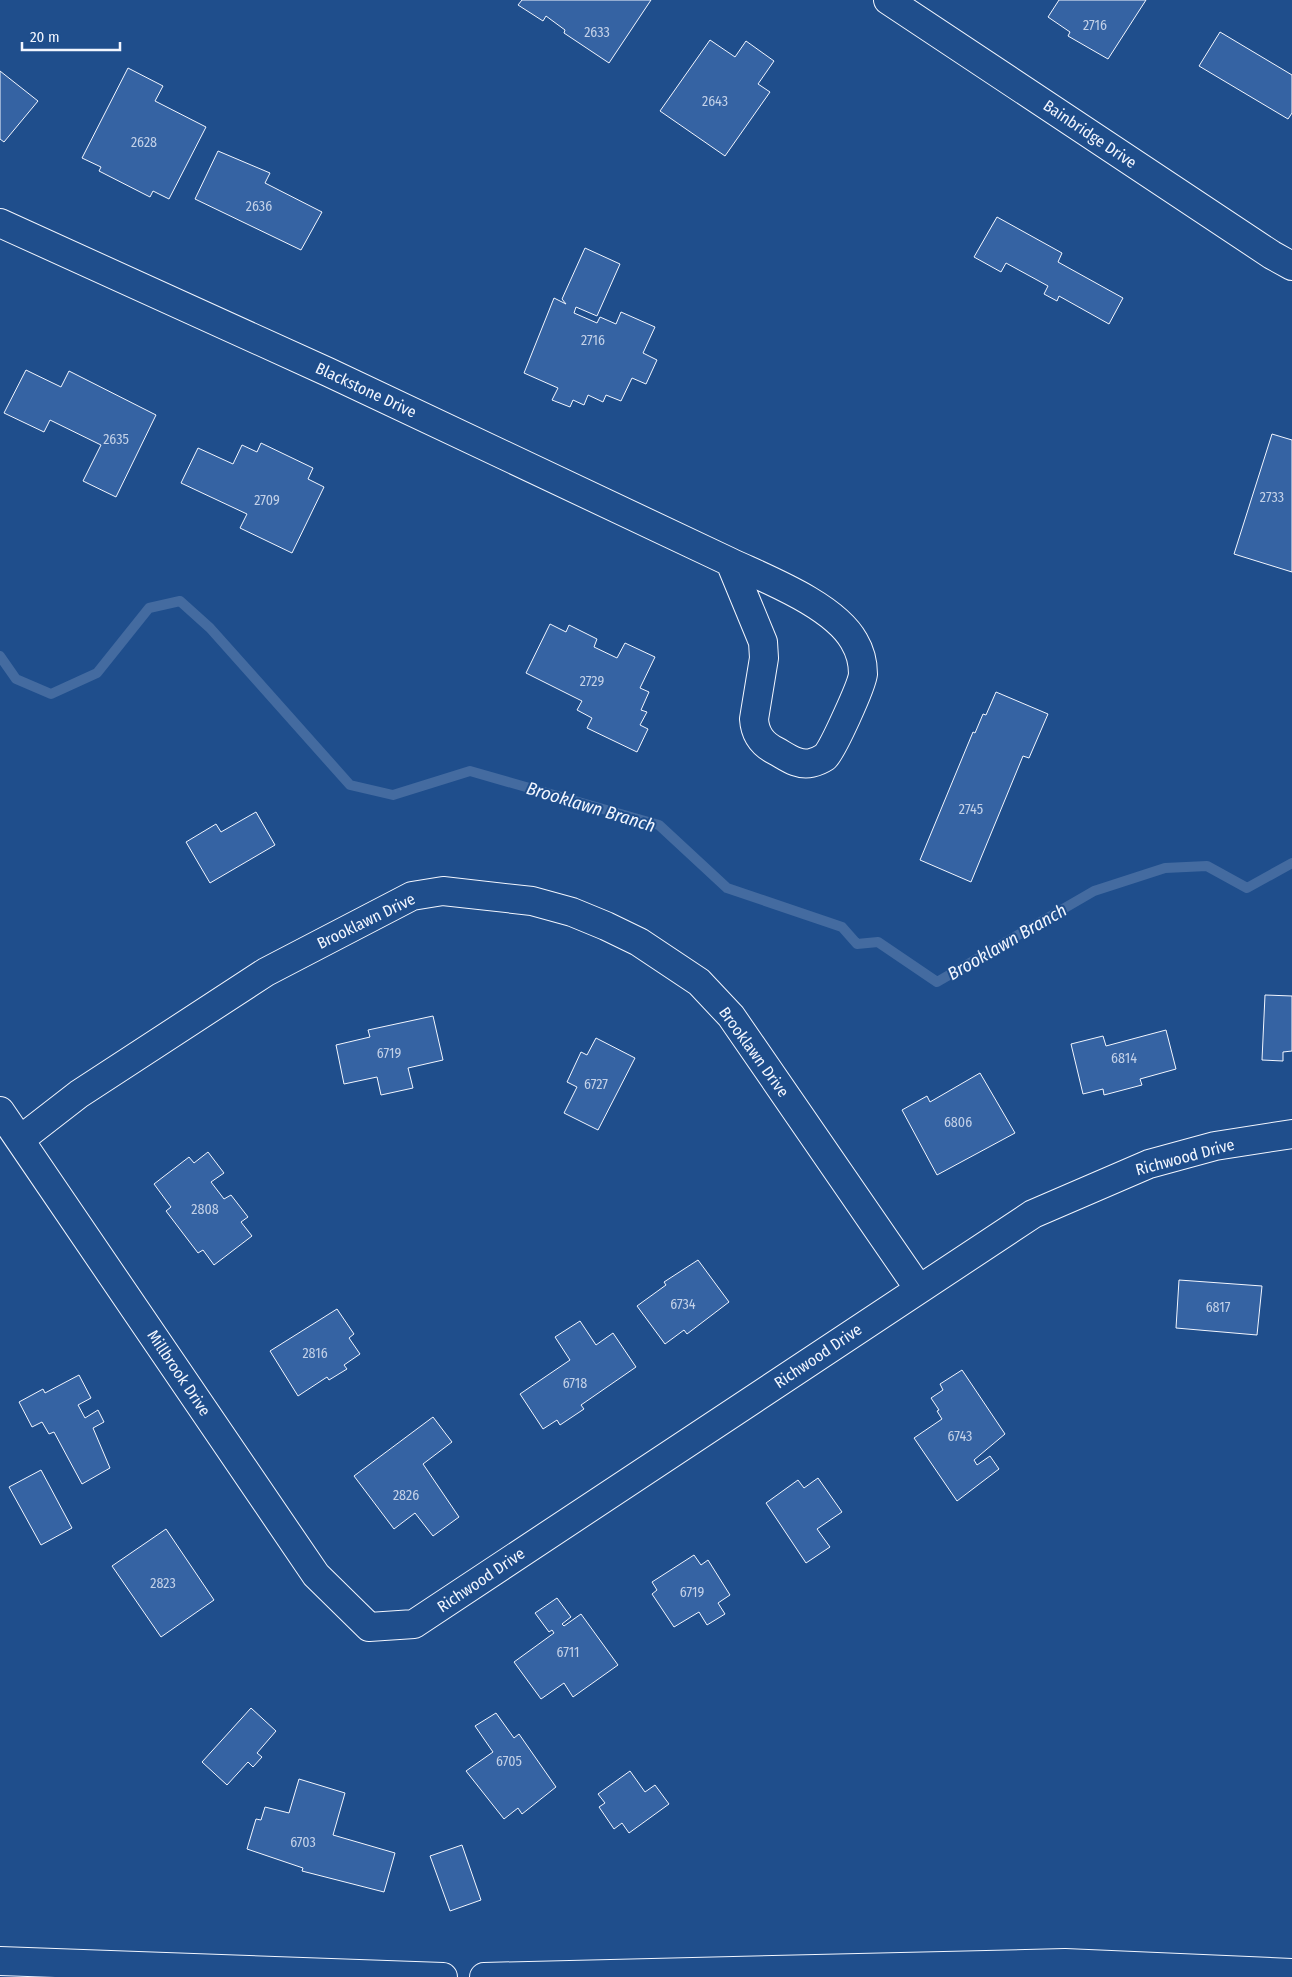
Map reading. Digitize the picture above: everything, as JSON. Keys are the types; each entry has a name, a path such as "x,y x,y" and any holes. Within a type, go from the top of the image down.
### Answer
{"street":[{"name":"Bainbridge Drive","path":"888,0 1292,266"},
{"name":"Blackstone Drive","path":"0,223 328,372 730,562 806,599 837,622 854,640 862,660 863,676 833,745 824,757 811,763 800,764 768,747 754,728 764,658 763,642 730,562"},
{"name":"Brooklawn Drive","path":"21,1139 80,1094 266,972 412,896 443,890 532,901 572,912 639,942 699,982 730,1016 919,1289"},
{"name":"Millbrook Drive","path":"0,1111 21,1139 316,1576 369,1627"},
{"name":"Richwood Drive","path":"369,1627 414,1624 1033,1214 1149,1164 1215,1146 1292,1134"},
{"path":"0,1961 443,1977"},
{"path":"484,1977 1065,1963 1292,1973"}],"building":[{"path":"522,0 651,0 609,63 564,33 565,30 546,16 543,21 518,5"},
{"path":"1059,0 1146,0 1108,59 1068,36 1070,32 1048,17"},
{"path":"1220,32 1292,75 1292,113 1288,119 1199,66"},
{"path":"710,40 735,57 746,41 774,61 758,84 770,92 725,156 660,111"},
{"path":"128,68 163,86 155,101 206,127 169,199 153,191 150,197 99,171 101,167 82,158"},
{"path":"0,71 38,101 4,142 0,139"},
{"path":"218,151 270,173 265,183 322,212 301,250 195,199"},
{"path":"997,217 1062,253 1058,262 1123,298 1109,324 1059,296 1057,301 1044,294 1048,286 1006,263 1001,272 974,257"},
{"path":"585,248 620,264 597,316 576,307 574,313 597,323 600,317 616,324 621,312 655,327 643,353 657,360 646,384 632,378 621,401 606,395 603,402 588,395 584,405 573,400 570,407 552,400 558,388 524,373 554,298 566,304 562,299"},
{"path":"26,370 61,387 69,371 156,415 116,497 83,481 101,445 50,420 44,432 4,413"},
{"path":"1272,434 1292,440 1292,572 1234,554"},
{"path":"261,443 313,468 308,479 324,487 292,553 240,528 247,514 181,483 198,448 233,464 242,445 257,452"},
{"path":"550,624 566,632 569,625 597,639 594,647 617,658 625,643 655,657 640,688 649,692 641,710 647,712 640,725 648,729 637,752 587,728 592,718 577,710 582,701 526,673"},
{"path":"996,692 1048,714 1029,758 1023,756 971,882 920,860 973,732 975,733 983,714 986,715"},
{"path":"256,812 275,845 210,883 186,842 216,824 221,832"},
{"path":"1265,995 1292,996 1292,1051 1283,1052 1283,1061 1262,1060"},
{"path":"433,1016 443,1060 408,1068 413,1088 381,1095 377,1077 344,1084 336,1045 370,1037 368,1030"},
{"path":"1166,1030 1176,1069 1140,1079 1142,1085 1104,1095 1103,1089 1083,1094 1071,1044 1103,1036 1106,1046"},
{"path":"596,1038 635,1058 598,1130 564,1113 577,1087 567,1082 581,1052 587,1055"},
{"path":"980,1073 1015,1133 937,1175 902,1110 927,1096 930,1102"},
{"path":"208,1152 224,1173 211,1182 224,1199 231,1195 248,1217 241,1222 252,1236 214,1265 203,1250 198,1253 166,1211 171,1207 154,1184 189,1157 194,1163"},
{"path":"698,1260 729,1302 687,1334 684,1330 665,1344 637,1306 666,1285 664,1282"},
{"path":"1179,1280 1262,1286 1257,1335 1176,1328"},
{"path":"337,1309 354,1334 349,1338 360,1354 344,1365 347,1369 329,1380 327,1377 298,1396 270,1351"},
{"path":"580,1321 596,1345 613,1333 636,1367 581,1405 584,1409 560,1425 557,1420 543,1429 520,1394 570,1360 555,1337"},
{"path":"962,1370 1005,1434 974,1460 977,1465 990,1456 999,1469 957,1501 914,1438 942,1419 937,1411 939,1410 931,1398 943,1390 940,1384"},
{"path":"79,1375 91,1398 78,1405 85,1418 98,1410 104,1422 93,1428 110,1468 82,1484 54,1432 49,1434 42,1422 32,1427 19,1402 43,1389 45,1393"},
{"path":"433,1417 452,1442 423,1464 459,1517 433,1536 415,1513 394,1529 354,1476"},
{"path":"41,1470 72,1528 41,1545 9,1487"},
{"path":"818,1478 842,1512 817,1529 830,1547 806,1563 766,1503 798,1480 804,1488"},
{"path":"166,1529 214,1600 161,1637 112,1566"},
{"path":"694,1555 701,1565 708,1560 730,1595 718,1603 725,1614 707,1625 699,1612 674,1627 652,1594 657,1590 652,1582"},
{"path":"557,1598 571,1617 562,1624 564,1626 581,1614 618,1665 573,1697 564,1683 541,1699 514,1662 554,1633 552,1630 549,1632 535,1613"},
{"path":"251,1708 276,1731 257,1753 262,1757 253,1767 248,1762 227,1785 202,1762"},
{"path":"496,1713 514,1738 519,1734 556,1787 522,1814 518,1808 504,1819 466,1771 493,1752 475,1726"},
{"path":"630,1771 645,1792 655,1785 669,1804 629,1833 622,1823 614,1829 599,1807 605,1803 598,1794"},
{"path":"299,1779 345,1793 333,1835 395,1853 384,1892 302,1871 303,1868 247,1849 256,1819 261,1820 265,1807 289,1813"},
{"path":"462,1845 481,1900 450,1911 430,1856"}],"waterway":[{"name":"Brooklawn Branch","path":"0,656 16,679 51,694 97,673 149,608 180,601 210,628 350,785 393,795 470,771 659,825 727,888 842,927 857,944 878,942 937,982 1094,891 1165,868 1207,866 1247,888 1292,863"}]}
